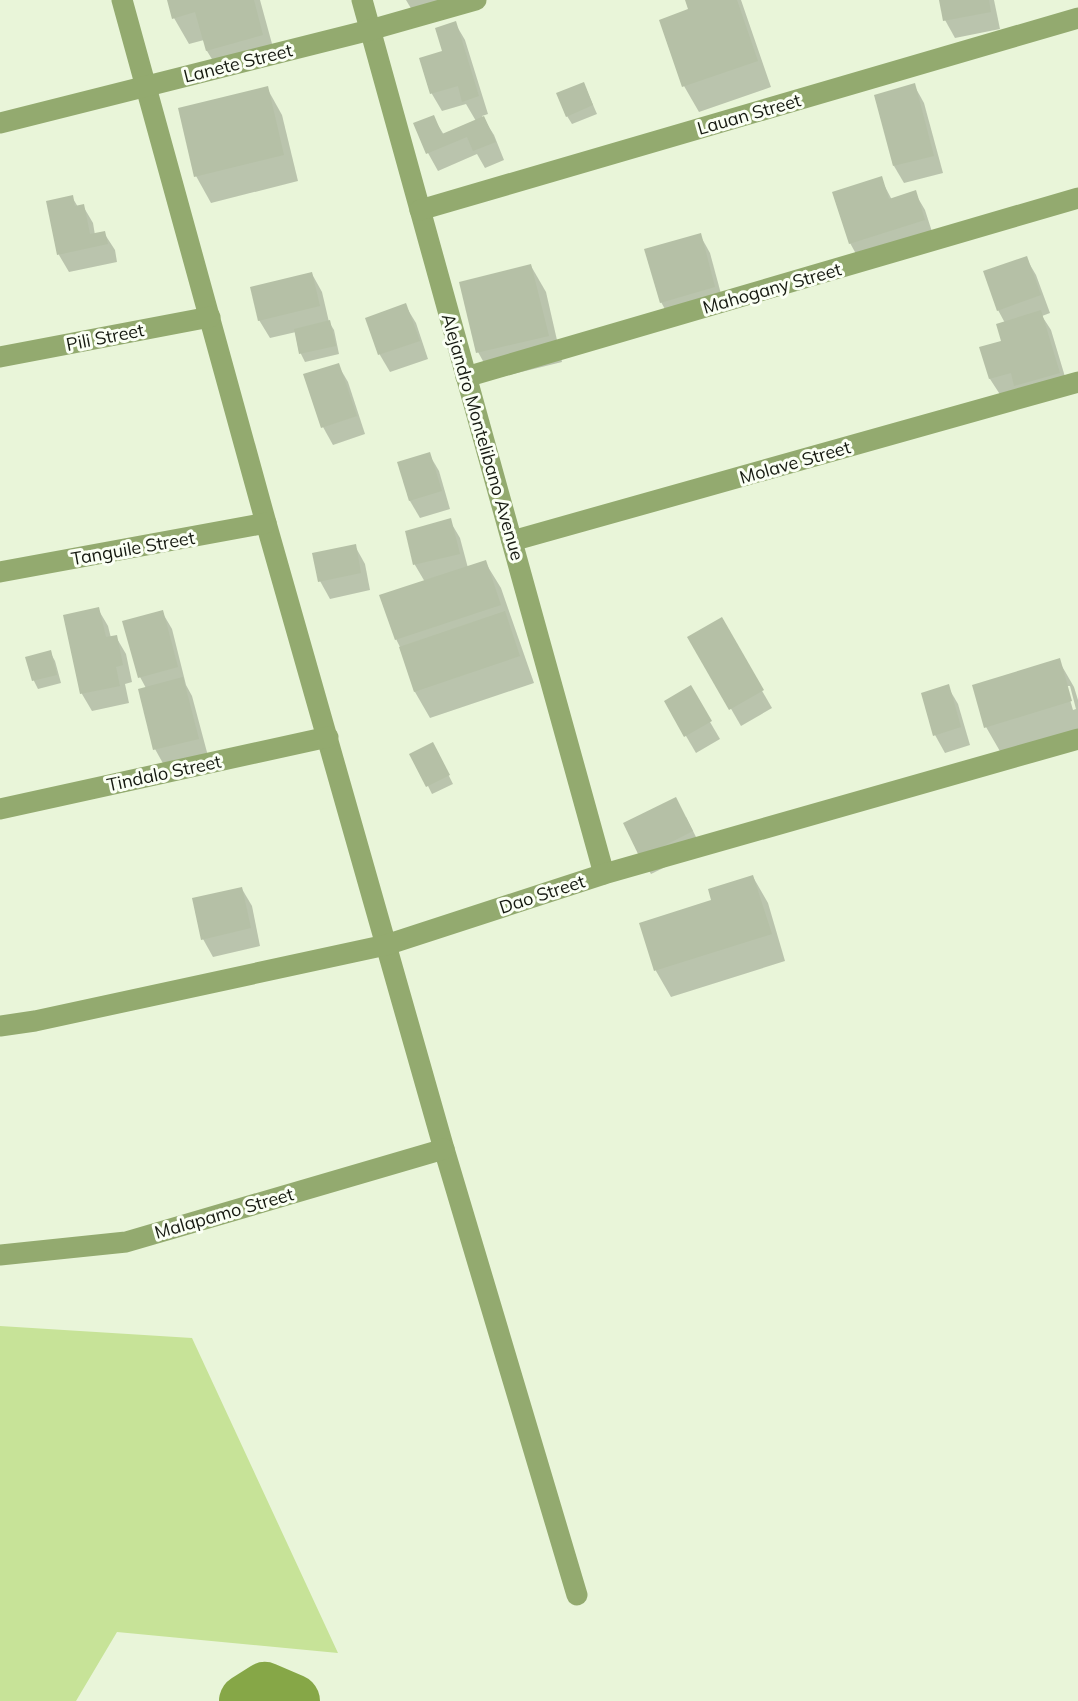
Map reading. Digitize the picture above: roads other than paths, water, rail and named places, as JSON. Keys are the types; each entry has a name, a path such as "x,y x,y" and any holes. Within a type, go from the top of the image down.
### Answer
{"street":[{"path":"122,0 386,946 577,1595"},
{"name":"Alejandro Montelibano Avenue","path":"362,0 604,874"},
{"name":"Lanete Street","path":"0,123 370,30 476,0"},
{"name":"Lauan Street","path":"420,210 1078,18"},
{"name":"Mahogany Street","path":"466,377 1078,198"},
{"name":"Pili Street","path":"0,356 210,317"},
{"name":"Molave Street","path":"512,541 1078,382"},
{"name":"Tanguile Street","path":"0,572 266,523"},
{"name":"Tindalo Street","path":"0,809 328,737"},
{"name":"Dao Street","path":"0,1026 35,1021 386,946 604,874 1078,739"},
{"name":"Malapamo Street","path":"0,1255 126,1242 444,1149"}],"waterway":[{"path":"246,1701 265,1689 293,1701"}]}
